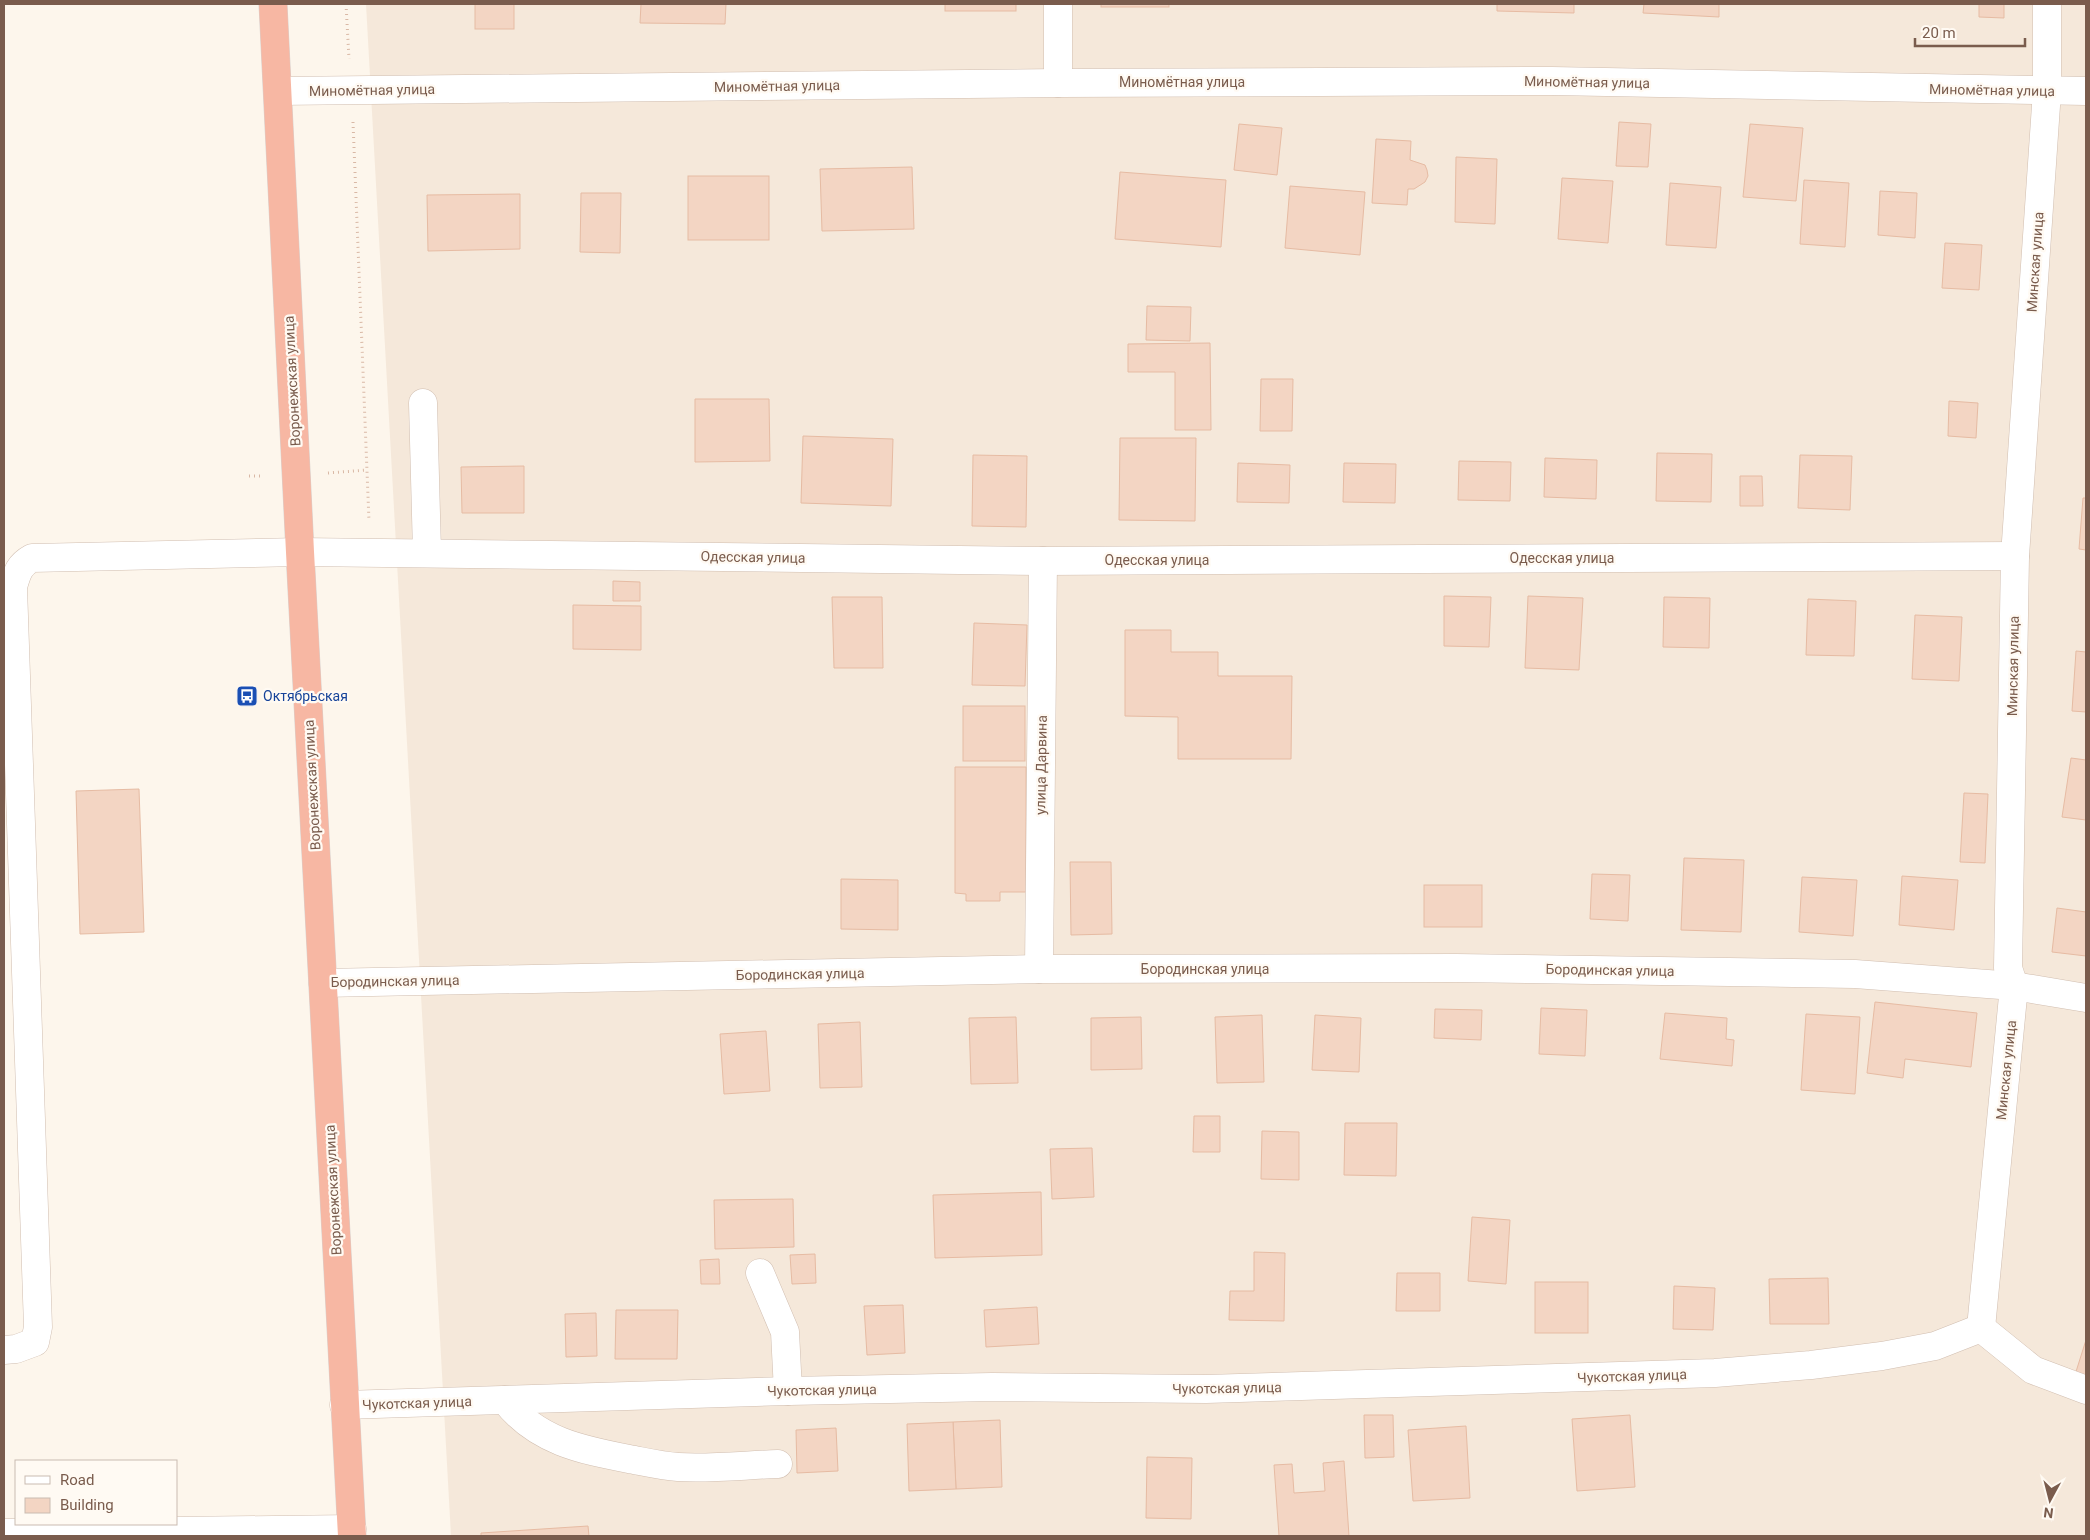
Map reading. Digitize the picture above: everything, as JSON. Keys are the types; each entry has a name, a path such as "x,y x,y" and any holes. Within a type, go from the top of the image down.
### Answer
{"highway":[{"name":"Воронежская улица","path":"273,4 352,1533"}],"street":[{"path":"1058,4 1058,83"},
{"name":"Минская улица","path":"1981,1328 2014,986 2008,968 2015,556 2047,91 2047,4"},
{"name":"Миномётная улица","path":"278,91 1058,83 1552,81 2086,91"},
{"path":"423,403 427,552"},
{"name":"Одесская улица","path":"9,587 23,562 40,557 300,552 427,552 1043,561 2015,556"},
{"name":"улица Дарвина","path":"1039,969 1043,561"},
{"path":"4,1350 16,1350 35,1342 38,1327 9,587"},
{"name":"Бородинская улица","path":"323,983 1039,969 1456,968 1845,974 2014,986 2086,998"},
{"path":"760,1273 785,1332 788,1391"},
{"path":"1981,1328 2033,1370 2086,1390"},
{"name":"Чукотская улица","path":"344,1405 788,1391 992,1387 1206,1389 1715,1373 1811,1365 1882,1356 1935,1346 1981,1328"},
{"path":"505,1400 518,1417 544,1433 568,1444 599,1453 678,1467 778,1464"},
{"path":"4,1532 352,1533"}],"path":[{"path":"346,4 370,552"}],"shaded area":[{"path":"366,4 2086,4 2086,1536 451,1536"}],"building":[{"path":"475,4 514,4 514,29 475,29"},
{"path":"641,4 726,4 725,24 640,23"},
{"path":"945,4 1016,4 1016,11 945,11"},
{"path":"1101,4 1169,4 1169,7 1101,7"},
{"path":"1497,4 1574,4 1574,13 1497,11"},
{"path":"1644,4 1719,4 1719,17 1643,13"},
{"path":"1979,4 2004,4 2004,18 1979,17"},
{"path":"1619,122 1651,124 1648,167 1616,166"},
{"path":"1239,124 1282,128 1277,175 1234,170"},
{"path":"1750,124 1803,128 1796,201 1743,197"},
{"path":"1376,139 1411,141 1410,160 1425,165 1428,176 1425,182 1414,189 1408,189 1407,205 1372,203"},
{"path":"1456,157 1497,159 1495,224 1455,222"},
{"path":"912,167 914,229 822,231 820,169"},
{"path":"1120,172 1226,180 1221,247 1115,239"},
{"path":"688,176 769,176 769,240 688,240"},
{"path":"1562,178 1613,181 1608,243 1558,239"},
{"path":"1804,180 1849,183 1845,247 1800,244"},
{"path":"1670,183 1721,187 1716,248 1666,245"},
{"path":"1290,186 1365,192 1360,255 1285,248"},
{"path":"1880,191 1917,193 1915,238 1878,235"},
{"path":"581,193 621,193 620,253 580,252"},
{"path":"520,194 520,249 428,251 427,195"},
{"path":"1945,243 1982,245 1979,290 1942,288"},
{"path":"1147,306 1191,307 1190,341 1146,340"},
{"path":"1210,343 1211,430 1175,430 1175,372 1128,372 1128,344"},
{"path":"1261,379 1293,379 1292,431 1260,431"},
{"path":"695,399 769,399 770,461 695,462"},
{"path":"1949,401 1978,403 1976,438 1948,436"},
{"path":"803,436 893,439 891,506 801,503"},
{"path":"1120,438 1196,438 1195,521 1119,520"},
{"path":"1657,453 1712,454 1711,502 1656,501"},
{"path":"973,455 1027,456 1026,527 972,526"},
{"path":"1800,455 1852,456 1850,510 1798,508"},
{"path":"1545,458 1597,460 1596,499 1544,497"},
{"path":"1459,461 1511,462 1510,501 1458,500"},
{"path":"1238,463 1290,465 1289,503 1237,502"},
{"path":"1344,463 1396,464 1395,503 1343,502"},
{"path":"524,466 524,513 462,513 461,467"},
{"path":"1740,476 1762,476 1763,506 1740,506"},
{"path":"2083,498 2086,498 2086,550 2079,549"},
{"path":"613,581 640,582 640,601 613,601"},
{"path":"1444,596 1491,597 1489,647 1444,646"},
{"path":"1528,596 1583,598 1579,670 1525,668"},
{"path":"832,597 882,597 883,668 834,668"},
{"path":"1664,597 1710,598 1709,648 1663,647"},
{"path":"1808,599 1856,601 1854,656 1806,655"},
{"path":"573,605 641,606 641,650 573,649"},
{"path":"1915,615 1962,617 1959,681 1912,679"},
{"path":"974,623 1027,625 1025,686 972,685"},
{"path":"1125,630 1171,630 1171,652 1218,652 1218,676 1292,676 1291,759 1178,759 1178,717 1125,716"},
{"path":"2076,651 2086,652 2086,712 2072,711"},
{"path":"963,706 1025,706 1025,761 963,761"},
{"path":"2071,758 2086,760 2086,820 2062,817"},
{"path":"955,767 1026,767 1026,892 1000,892 1000,901 966,901 966,894 955,893"},
{"path":"139,789 144,932 80,934 76,791"},
{"path":"1964,793 1988,794 1985,863 1960,862"},
{"path":"1684,858 1744,860 1741,932 1681,930"},
{"path":"1070,862 1111,862 1112,934 1071,935"},
{"path":"1592,874 1630,875 1628,921 1590,919"},
{"path":"1902,876 1958,880 1954,930 1899,925"},
{"path":"1802,877 1857,880 1853,936 1799,932"},
{"path":"841,879 898,880 898,930 841,929"},
{"path":"1424,885 1482,885 1482,927 1424,927"},
{"path":"2057,908 2086,912 2086,956 2052,952"},
{"path":"1875,1002 1977,1013 1971,1067 1905,1059 1903,1078 1867,1073"},
{"path":"1541,1008 1587,1010 1585,1056 1539,1054"},
{"path":"1435,1009 1482,1010 1481,1040 1434,1038"},
{"path":"1665,1013 1727,1018 1726,1039 1734,1040 1732,1066 1660,1059"},
{"path":"1806,1014 1860,1017 1855,1094 1801,1090"},
{"path":"1262,1015 1264,1082 1217,1083 1215,1017"},
{"path":"1315,1015 1361,1018 1359,1072 1312,1070"},
{"path":"1016,1017 1018,1083 971,1084 969,1018"},
{"path":"1141,1017 1142,1069 1091,1070 1091,1018"},
{"path":"860,1022 862,1087 820,1088 818,1024"},
{"path":"766,1031 770,1091 724,1094 720,1034"},
{"path":"1194,1116 1220,1116 1220,1152 1193,1152"},
{"path":"1345,1123 1397,1123 1396,1176 1344,1175"},
{"path":"1262,1131 1299,1132 1299,1180 1261,1179"},
{"path":"1092,1148 1094,1197 1052,1199 1050,1149"},
{"path":"1041,1192 1042,1255 935,1258 933,1195"},
{"path":"793,1199 794,1247 715,1249 714,1200"},
{"path":"1472,1217 1510,1220 1506,1284 1468,1281"},
{"path":"1254,1252 1285,1253 1284,1321 1229,1320 1230,1291 1254,1291"},
{"path":"815,1254 816,1283 792,1284 790,1255"},
{"path":"719,1259 720,1284 701,1284 700,1260"},
{"path":"1397,1273 1440,1273 1440,1311 1396,1311"},
{"path":"1828,1278 1829,1324 1770,1324 1769,1279"},
{"path":"1535,1282 1588,1282 1588,1333 1535,1333"},
{"path":"1674,1286 1715,1288 1713,1330 1673,1329"},
{"path":"903,1305 905,1353 867,1355 864,1306"},
{"path":"1037,1307 1039,1344 986,1347 984,1310"},
{"path":"616,1310 678,1310 677,1359 615,1359"},
{"path":"596,1313 597,1356 566,1357 565,1314"},
{"path":"2086,1340 2086,1382 2074,1378"},
{"path":"1364,1415 1393,1415 1394,1457 1365,1458"},
{"path":"1630,1415 1635,1487 1577,1491 1572,1419"},
{"path":"1000,1420 1002,1487 956,1489 953,1422"},
{"path":"953,1422 956,1489 909,1491 907,1424"},
{"path":"1466,1426 1470,1498 1413,1501 1408,1430"},
{"path":"836,1428 838,1471 797,1473 796,1430"},
{"path":"1147,1457 1192,1458 1191,1519 1146,1518"},
{"path":"1344,1461 1349,1536 1279,1536 1274,1465 1292,1464 1294,1493 1325,1491 1323,1463"},
{"path":"588,1526 589,1536 481,1536 481,1533"}],"place":[{"name":"Октябрьская","path":"247,696"}]}
